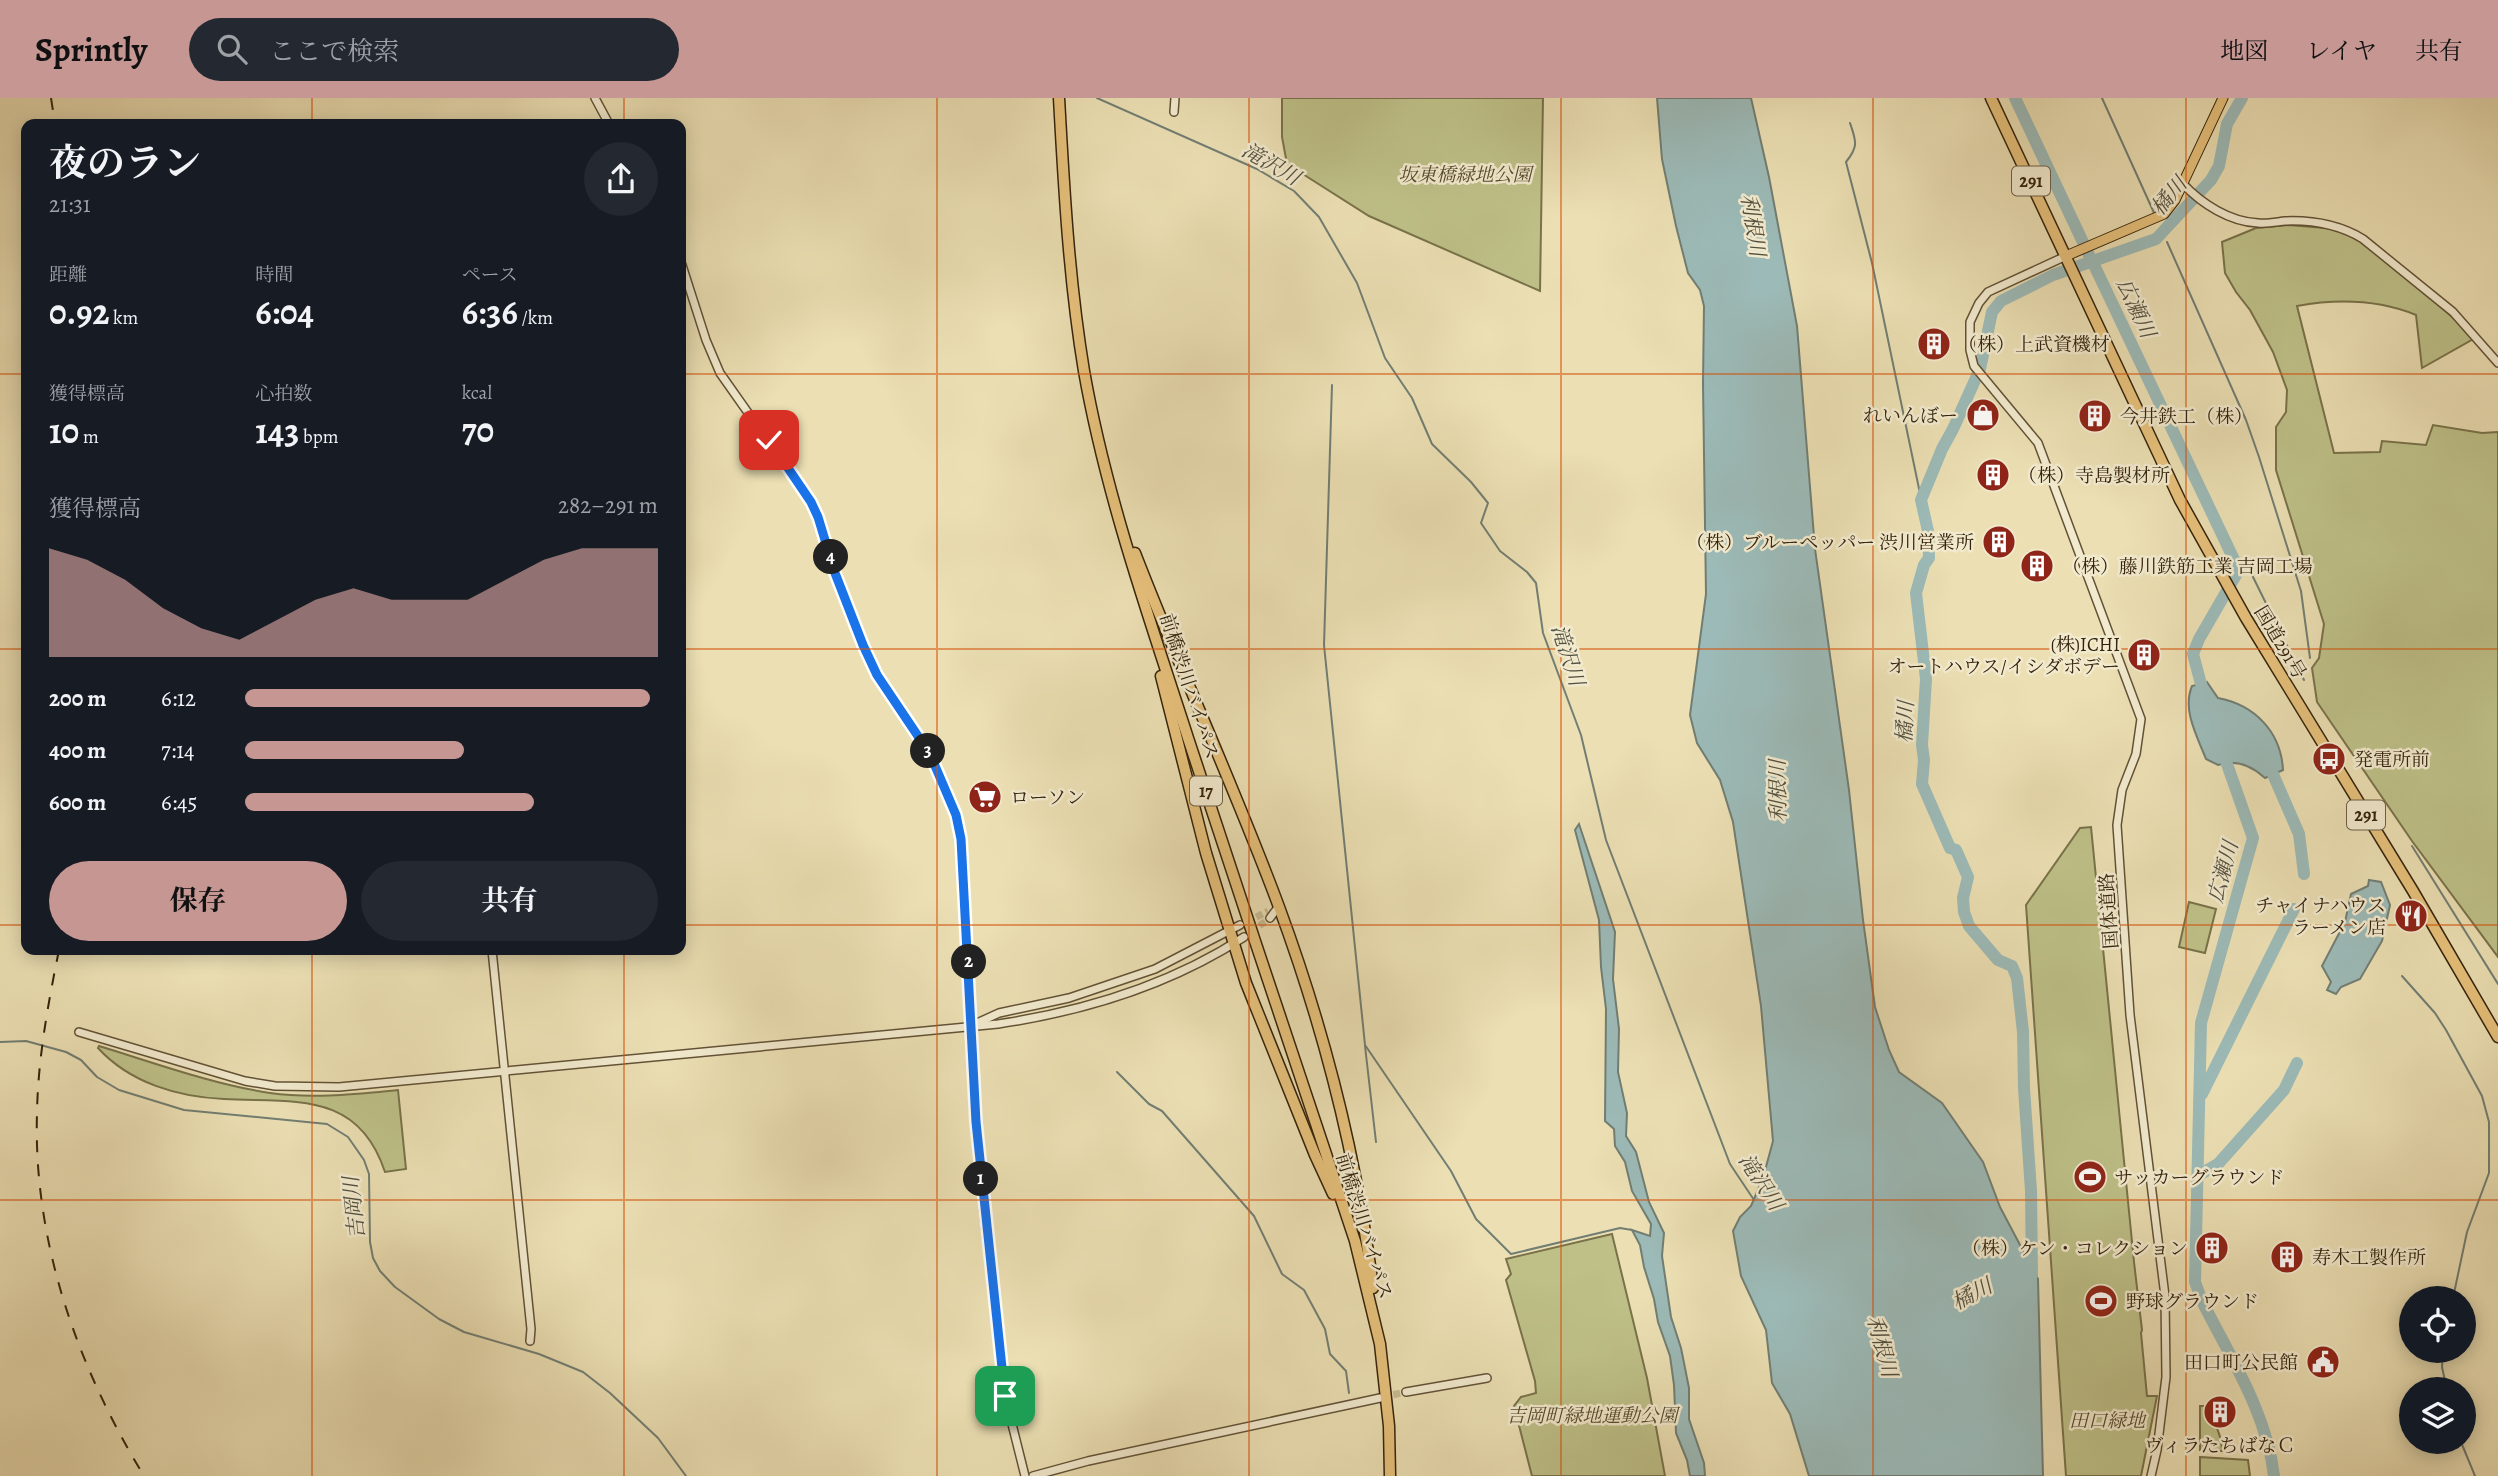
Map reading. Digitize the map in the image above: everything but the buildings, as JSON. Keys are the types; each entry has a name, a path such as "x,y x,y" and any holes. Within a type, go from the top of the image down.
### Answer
{"highway":[{"name":"前橋渋川バイパス","path":"1059,98 1065,200 1084,370 1112,495 1130,558 1355,1241 1380,1344 1392,1476"},
{"name":"国道291号","path":"1991,98 2180,500 2232,594 2413,891 2498,1037"},
{"path":"1112,495 1316,1021 1367,1238 1380,1344"},
{"path":"1130,558 1132,586 1165,690 1206,853 1240,940 1245,983 1315,1155 1355,1241"}],"main road":[{"path":"2068,260 2079,251 2164,214 2175,200 2223,98"}],"street":[{"path":"595,98 606,119"},
{"path":"1174,112 1175,98"},
{"path":"2183,184 2210,207 2245,221 2326,224 2350,231 2453,312 2498,363"},
{"name":"国体道路","path":"2068,260 1994,289 1979,303 1970,322 1968,337 1974,366 2038,443 2141,719 2136,754 2122,790 2117,825 2130,1015 2165,1296 2166,1377 2151,1476"},
{"path":"686,278 706,340 720,373 811,502 863,645 877,675 930,754 956,815 961,839 978,1135 1001,1366 1005,1396 1025,1476"},
{"path":"973,1025 999,1013 1069,998 1126,979 1173,961 1235,927"},
{"path":"79,1032 245,1081 275,1086 339,1087 1034,1018 1070,1011 1177,974 1240,940"},
{"path":"492,955 531,1329 530,1341"},
{"path":"1406,1392 1487,1378"},
{"path":"1033,1476 1088,1461 1380,1398"}],"green space":[{"name":"坂東橋緑地公園","path":"1282,98 1543,98 1540,291 1369,216 1287,164 1282,137"},
{"path":"2288,225 2339,229 2362,242 2424,291 2475,338 2422,368 2416,315 2387,306 2357,302 2297,306 2334,453 2380,452 2382,441 2426,445 2433,425 2482,433 2498,432 2498,957 2412,841 2317,702 2312,668 2319,658 2324,624 2276,470 2276,427 2286,412 2287,390 2273,352 2250,310 2225,273 2222,242 2256,228"},
{"name":"田口緑地","path":"2091,827 2147,1396 2157,1396 2141,1476 2066,1476 2026,905 2080,828"},
{"path":"2189,902 2216,909 2205,953 2179,947"},
{"path":"99,1046 205,1079 270,1093 318,1096 398,1090 406,1169 385,1172 373,1145 358,1127 341,1114 321,1106 299,1102 207,1098 172,1091 125,1070 98,1048"},
{"name":"吉岡町緑地運動公園","path":"1612,1234 1647,1378 1665,1476 1532,1476 1514,1406 1521,1397 1536,1393 1535,1381 1506,1280 1511,1274 1506,1259"},
{"path":"2200,1406 2204,1406 2216,1427 2222,1451 2200,1450"},
{"path":"2200,1457 2248,1460 2250,1476 2200,1476"}],"water":[{"name":"利根川","path":"1657,98 1751,98 1797,326 1815,549 1849,790 1875,1007 1899,1072 1942,1103 1983,1162 2000,1207 2038,1279 2043,1476 1809,1476 1790,1414 1772,1383 1766,1330 1741,1276 1733,1231 1740,1217 1751,1206 1763,1178 1773,1141 1761,1006 1733,822 1720,780 1697,743 1690,715 1706,594 1704,306 1700,290 1688,273 1676,226 1662,159"},
{"path":"2207,682 2218,698 2243,707 2264,722 2277,744 2283,770 2265,778 2243,765 2218,765 2206,759 2192,723 2189,695 2192,686"},
{"path":"1579,824 1615,932 1613,979 1619,1029 1618,1072 1627,1113 1626,1136 1636,1152 1649,1202 1664,1233 1662,1256 1671,1317 1689,1388 1689,1419 1704,1463 1705,1476 1690,1476 1687,1460 1676,1433 1670,1356 1658,1322 1640,1245 1632,1230 1650,1236 1651,1224 1632,1191 1625,1162 1615,1146 1614,1129 1605,1121 1606,1009 1599,920 1575,830"},
{"path":"2369,880 2381,882 2390,905 2382,941 2360,979 2341,987 2336,994 2327,990 2331,982 2322,966 2345,922 2351,894 2368,886"}],"waterway":[{"name":"滝沢川","path":"1097,98 1257,169 1294,191 1319,217 1357,283 1385,358 1412,398 1432,444 1471,482 1488,503 1481,523 1500,551 1527,572 1536,583 1543,633 1581,735 1606,840 1730,1164 1754,1200"},
{"name":"広瀬川","path":"2015,98 2089,255"},
{"path":"2102,98 2155,215"},
{"name":"橘川","path":"2026,1281 2032,1275 2031,1191 2023,1032 2017,978 2012,966 1998,960 1969,926 1963,898 1968,877 1956,850 1950,848 1922,784 1926,679 1916,593 1924,565 1929,558 1928,531 1921,500 1980,369 1992,312 2001,301 2053,275 2156,239 2211,180 2219,166 2227,124 2242,98"},
{"path":"1850,123 1855,143 1846,162 1872,263 1922,503"},
{"path":"2167,242 2246,420 2259,457 2301,591 2310,658"},
{"name":"広瀬川","path":"2095,267 2238,568 2193,654 2205,699"},
{"path":"1332,385 1324,645 1365,1045 1451,1171 1476,1219 1511,1254 1620,1228 1632,1230"},
{"path":"2238,568 2246,568 2251,573 2304,680"},
{"name":"広瀬川","path":"2221,747 2253,838 2201,1023 2195,1282 2256,1408 2264,1430 2274,1476"},
{"path":"2272,772 2299,834 2304,874"},
{"path":"2412,846 2498,984"},
{"path":"2202,1094 2294,909"},
{"path":"2402,976 2435,1013 2446,1030 2482,1096 2489,1122 2489,1173 2467,1232 2456,1286"},
{"name":"吉岡川","path":"0,1042 26,1041 66,1052 81,1060 97,1077 119,1090 184,1110 327,1124 348,1137 364,1160 369,1174 370,1242 373,1258 380,1271 395,1287 439,1319 464,1332 539,1354 583,1372 658,1438 686,1476"},
{"path":"1365,1046 1376,1142"},
{"path":"2199,1175 2218,1164 2284,1090 2297,1063"},
{"path":"1117,1072 1149,1104 1162,1111 1254,1216 1282,1274 1304,1290 1325,1329 1330,1354 1346,1371 1349,1393"},
{"path":"2442,1363 2444,1377"},
{"path":"2466,1454 2475,1476"}],"tunnel":[{"path":"1247,922 1268,911"},
{"path":"1251,932 1270,918"},
{"path":"1383,1397 1406,1392"}],"railway":[{"path":"51,98 54,119"},
{"path":"58,955 39,1072 38,1161 43,1209 64,1302 80,1348 120,1435 144,1476"}],"place":[{"name":"（株）上武資機材","path":"1934,344"},
{"name":"れいんぼー","path":"1983,415"},
{"name":"今井鉄工（株）","path":"2095,416"},
{"name":"（株）寺島製材所","path":"1993,475"},
{"name":"（株）ブルーペッパー 渋川営業所","path":"1999,542"},
{"name":"（株）藤川鉄筋工業 吉岡工場","path":"2037,566"},
{"name":"(株)ICHI オートハウス/イシダボデー","path":"2144,655"},
{"name":"発電所前","path":"2329,759"},
{"name":"ローソン","path":"985,797"},
{"name":"チャイナハウス ラーメン店","path":"2411,916"},
{"name":"サッカーグラウンド","path":"2090,1177"},
{"name":"（株）ケン・コレクション","path":"2212,1248"},
{"name":"寿木工製作所","path":"2287,1257"},
{"name":"野球グラウンド","path":"2101,1301"},
{"name":"田口町公民館","path":"2323,1362"},
{"name":"ヴィラたちばなＣ","path":"2220,1412"}],"route":[{"path":"769,440 811,502 863,645 877,675 930,754 956,815 961,839 973,1025 976,1122 1005,1396"}]}
